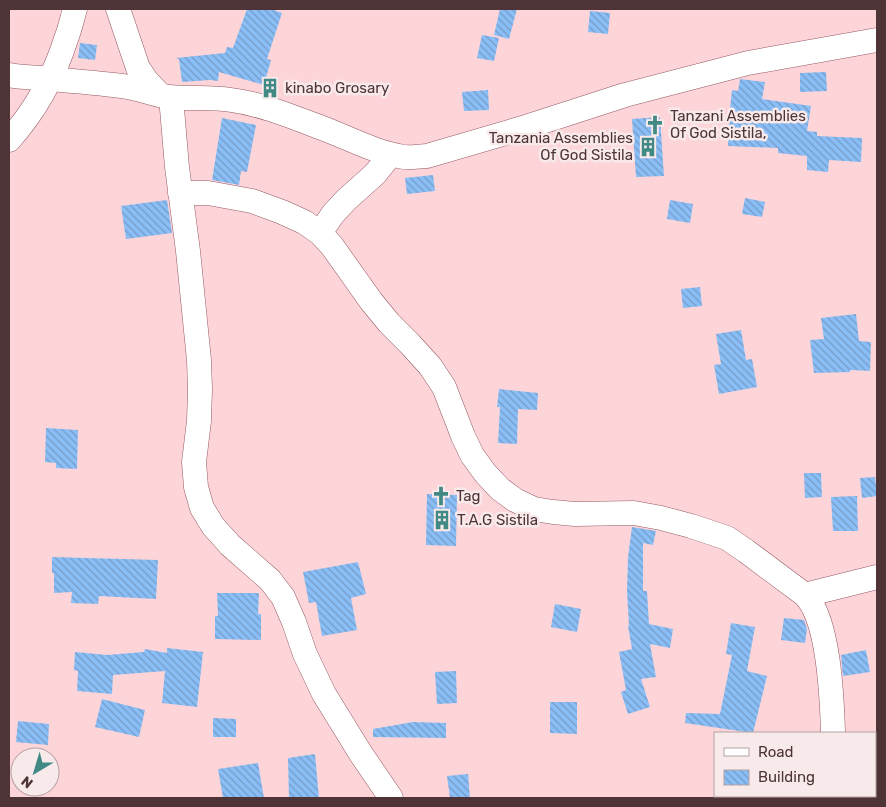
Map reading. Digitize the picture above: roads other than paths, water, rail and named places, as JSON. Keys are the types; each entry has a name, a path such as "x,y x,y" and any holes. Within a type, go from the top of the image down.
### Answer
{"street":[{"path":"9,140 40,98 51,79 67,38 75,9"},
{"path":"118,9 138,68 146,80 166,96 188,252 198,350 199,421 194,462 196,487 202,508 213,526 230,545 270,580 283,598 305,654 324,694 360,754 391,798"},
{"path":"9,75 124,86 166,96 220,98 258,106 293,117 371,147 405,157 427,156 526,127 624,95 748,63 877,40"},
{"path":"320,233 333,214 375,174 391,154"},
{"path":"180,193 208,193 252,201 304,222 320,233 332,246 389,323 430,366 444,387 472,454 485,473 514,500 534,509 553,512 575,514 634,513 676,522 727,538 805,595 816,611 823,632 830,685 833,732"},
{"path":"805,595 877,577"}],"place":[{"name":"kinabo Grosary","path":"270,88"},
{"name":"Tanzani Assemblies Of God Sistila,","path":"655,125"},
{"name":"Tanzania Assemblies Of God Sistila","path":"648,147"},
{"name":"Tag","path":"441,496"},
{"name":"T.A.G Sistila","path":"442,520"}]}
